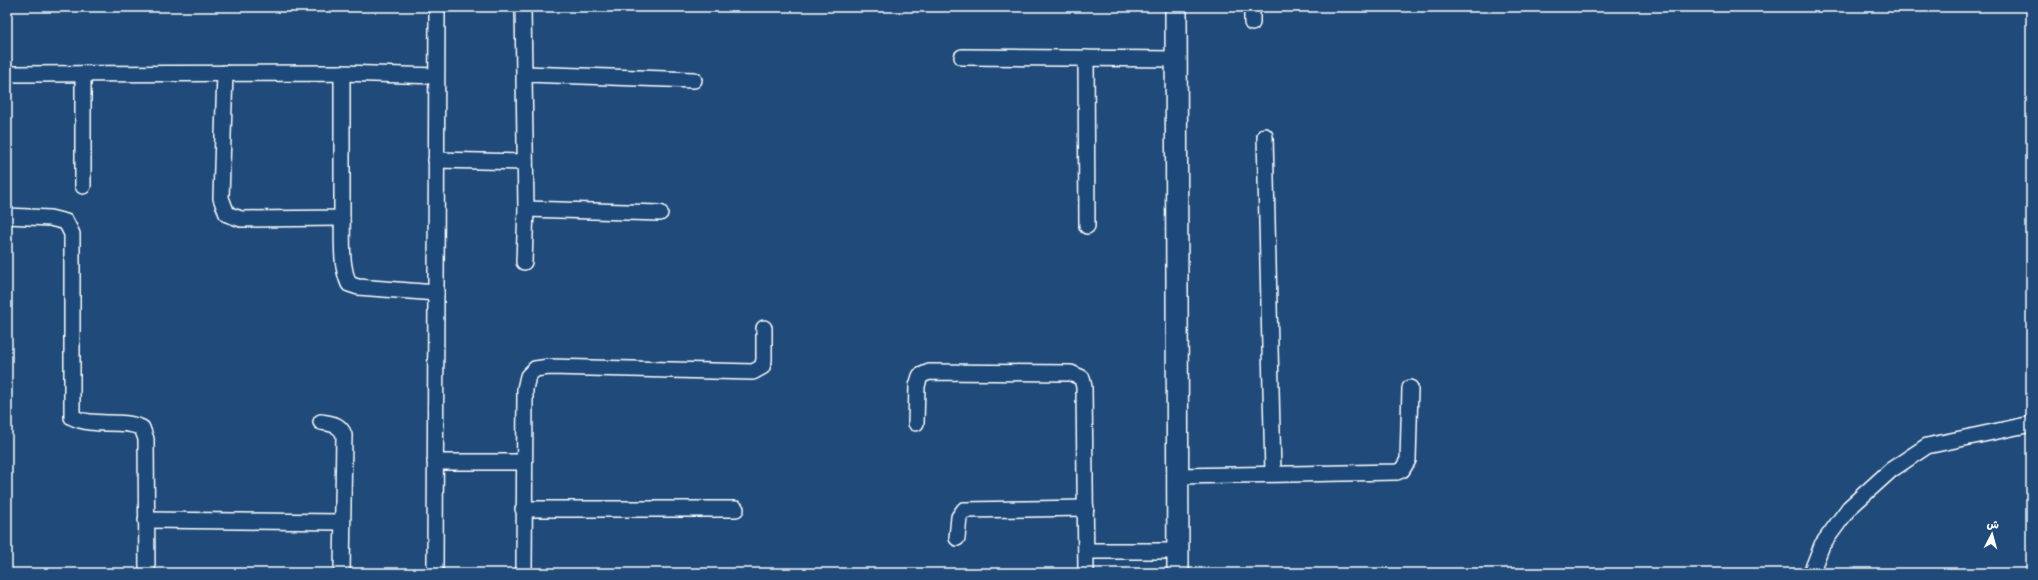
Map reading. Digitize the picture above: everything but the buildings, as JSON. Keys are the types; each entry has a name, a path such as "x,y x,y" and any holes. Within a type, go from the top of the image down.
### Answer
{"main road":[{"path":"1176,7 1178,573"}],"street":[{"path":"435,573 437,7"},
{"path":"523,7 526,209 524,262"},
{"path":"1252,7 1252,23"},
{"path":"962,56 1176,59"},
{"path":"1086,58 1087,226"},
{"path":"225,73 221,198 227,214 241,220 342,218"},
{"path":"7,74 342,73 436,76"},
{"path":"342,73 342,218 345,275 349,284 358,287 436,293"},
{"path":"83,74 83,186"},
{"path":"525,74 694,80"},
{"path":"1265,136 1273,473"},
{"path":"436,160 525,162"},
{"path":"526,209 660,213"},
{"path":"7,216 50,218 66,222 72,234 72,417 81,421 132,424 142,428 146,439 147,573"},
{"path":"524,573 525,389 528,376 535,369 549,367 753,372 762,367 764,360 764,328"},
{"path":"916,423 920,376 929,372 1071,373 1082,378 1084,387 1087,551 1086,573"},
{"path":"1177,476 1273,473 1397,472 1402,470 1408,460 1410,388"},
{"path":"321,422 338,425 342,429 344,435 342,573"},
{"path":"1811,573 1822,545 1849,508 1891,470 1927,446 2031,424"},
{"path":"435,462 524,462"},
{"path":"958,538 959,518 964,510 1086,508"},
{"path":"524,509 736,509"},
{"path":"146,520 342,522"},
{"path":"1087,551 1178,551"}]}
